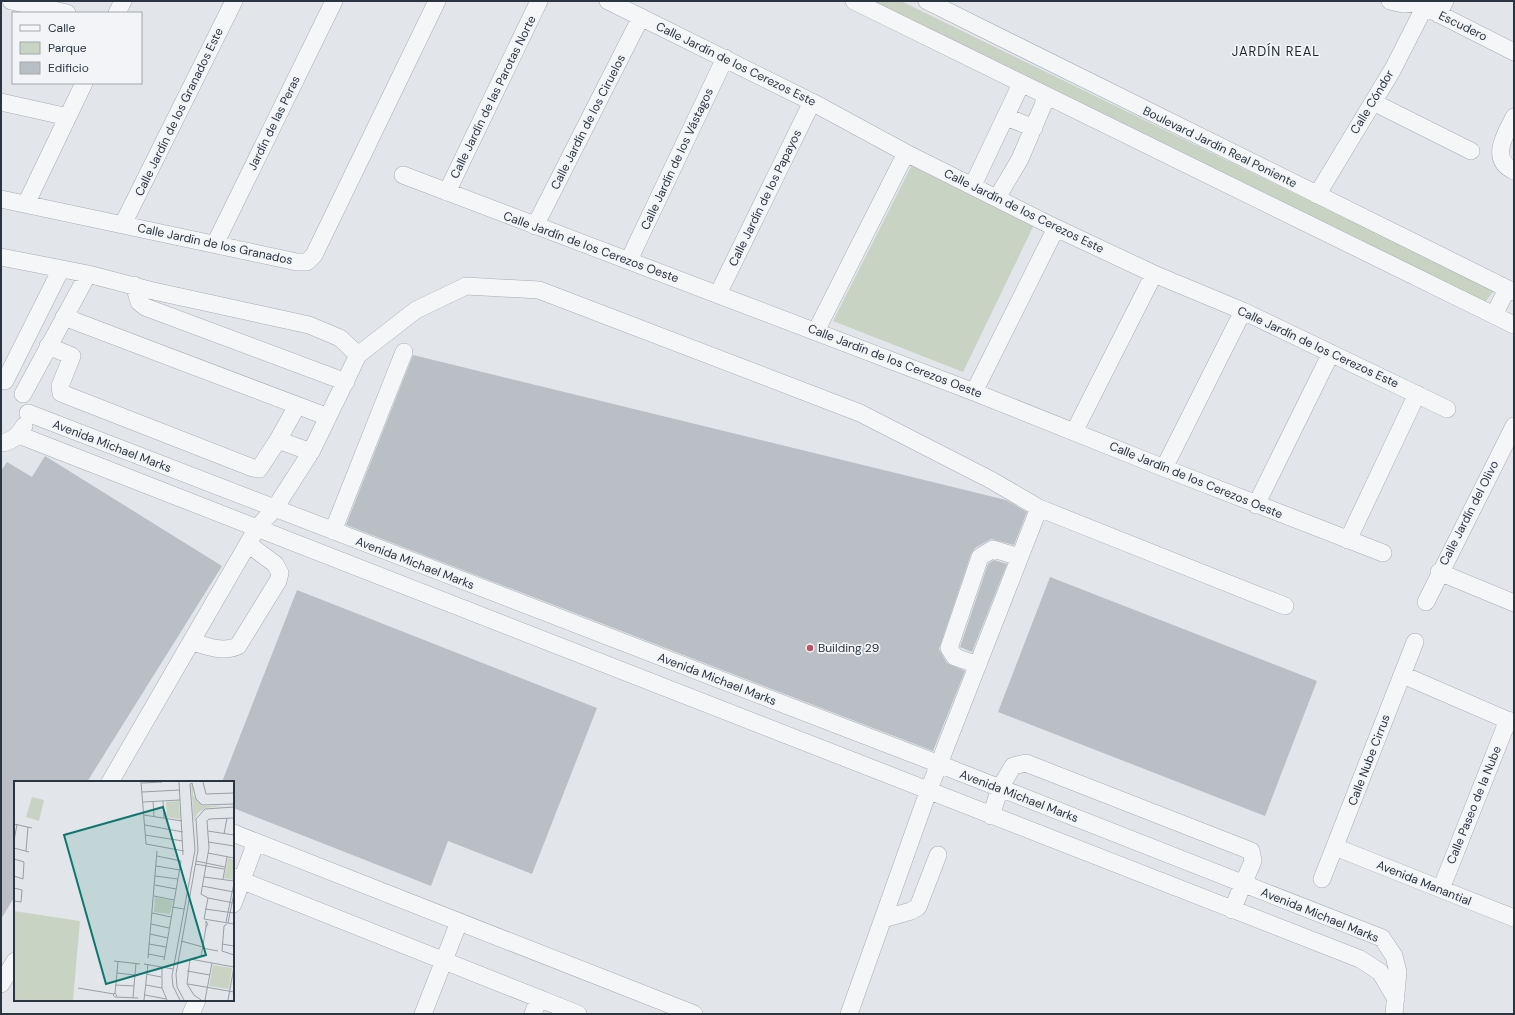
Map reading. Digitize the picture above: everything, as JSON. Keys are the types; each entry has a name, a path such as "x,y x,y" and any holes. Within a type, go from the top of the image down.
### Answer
{"street":[{"path":"11,1 63,12"},
{"path":"118,12 123,1"},
{"name":"Calle Jardín de los Granados Este","path":"123,224 234,1"},
{"name":"Jardín de las Peras","path":"215,244 334,1"},
{"name":"Calle Jardín de los Granados","path":"1,199 296,262 307,262 314,254 437,1"},
{"name":"Calle Jardín de las Parotas Norte","path":"447,192 539,1"},
{"name":"Calle Jardín de los Cerezos Este","path":"608,1 812,102 906,153 1056,228 1154,274 1243,311 1447,409"},
{"path":"854,1 1514,325"},
{"name":"Boulevard Jardín Real Poniente","path":"927,1 1511,291"},
{"path":"1390,1 1403,4 1427,5"},
{"name":"Calle Cóndor","path":"1317,195 1393,69 1427,5"},
{"name":"Escudero","path":"1427,5 1514,52"},
{"name":"Calle Jardín de los Ciruelos","path":"535,226 641,17"},
{"name":"Calle Jardín de los Vástagos","path":"629,260 725,58"},
{"path":"26,204 84,84"},
{"path":"973,186 1021,84"},
{"path":"997,198 1020,159 1047,96"},
{"path":"1,102 68,117"},
{"name":"Calle Jardín de los Papayos","path":"718,294 812,102"},
{"path":"1373,102 1471,150"},
{"path":"1006,117 1034,128"},
{"path":"1514,117 1502,142 1500,153 1503,162 1514,171"},
{"path":"816,331 906,153"},
{"name":"Calle Jardín de los Cerezos Oeste","path":"403,175 816,331 974,392 1256,505 1383,553"},
{"path":"974,392 1056,228"},
{"path":"1,258 88,274 309,325 340,338 358,355"},
{"path":"1,443 6,443 19,435 26,425 28,413 27,403 22,394 15,386 3,381 61,269"},
{"path":"22,394 88,274"},
{"path":"1074,432 1154,274"},
{"path":"134,285 139,302 145,307 346,382"},
{"path":"111,781 257,528 275,508 311,452 358,355 416,310 466,286 539,290 860,413 990,480 1039,508 1285,606"},
{"path":"1494,315 1511,291"},
{"path":"1164,468 1243,311"},
{"path":"64,318 328,417"},
{"path":"48,346 72,356 60,386 60,393 253,468 259,469 278,440 297,406"},
{"path":"333,531 404,352"},
{"path":"1256,505 1331,353"},
{"path":"1348,540 1417,394"},
{"name":"Avenida Michael Marks","path":"28,413 939,764 1382,938 1394,956 1398,972 1395,1007"},
{"name":"Calle Jardín del Olivo","path":"1426,602 1439,572 1509,447 1514,426"},
{"name":"Avenida Michael Marks","path":"19,435 928,792 1360,959 1380,972 1395,1007"},
{"path":"278,440 311,452"},
{"path":"186,501 196,478"},
{"path":"848,1014 928,792 1039,508"},
{"path":"192,642 228,650 238,646 278,581 280,573 275,564 248,544"},
{"path":"978,665 955,657 949,648 980,557 993,549 1019,557"},
{"path":"1439,572 1514,603"},
{"name":"Calle Nube Cirrus","path":"1322,879 1415,642"},
{"path":"1403,675 1511,722"},
{"name":"Calle Paseo de la Nube","path":"1441,889 1511,722"},
{"path":"991,816 1000,788 1012,766 1026,763 1250,851 1253,860 1232,910"},
{"path":"234,833 694,1014"},
{"path":"234,898 237,879 256,842"},
{"name":"Avenida Manantial","path":"1335,847 1514,918"},
{"path":"882,919 910,911 918,906 938,855"},
{"path":"237,879 444,961 536,1006 578,1014"},
{"path":"423,1014 459,922"},
{"path":"1348,955 1355,927"},
{"path":"1,984 14,964"},
{"path":"191,1014 197,1001"}],"green space":[{"path":"862,1 901,1 1494,291 1485,302"},
{"path":"912,165 1034,225 963,372 833,321"}],"building":[{"name":"Building 29","path":"413,355 1006,500 1027,512 1014,545 991,539 975,548 971,554 939,649 947,663 965,671 933,751 346,525"},
{"path":"45,456 222,566 88,781 14,781 14,898 1,919 1,471 7,462 32,477"},
{"path":"994,560 1007,564 972,652 960,647 988,564"},
{"path":"1050,577 1317,681 1265,816 998,712"},
{"path":"297,590 597,708 532,874 448,841 431,886 234,808 234,781 222,781"}],"place":[{"name":"Building 29","path":"810,648"}],"district":[{"name":"JARDÍN REAL","path":"1276,51"}]}
